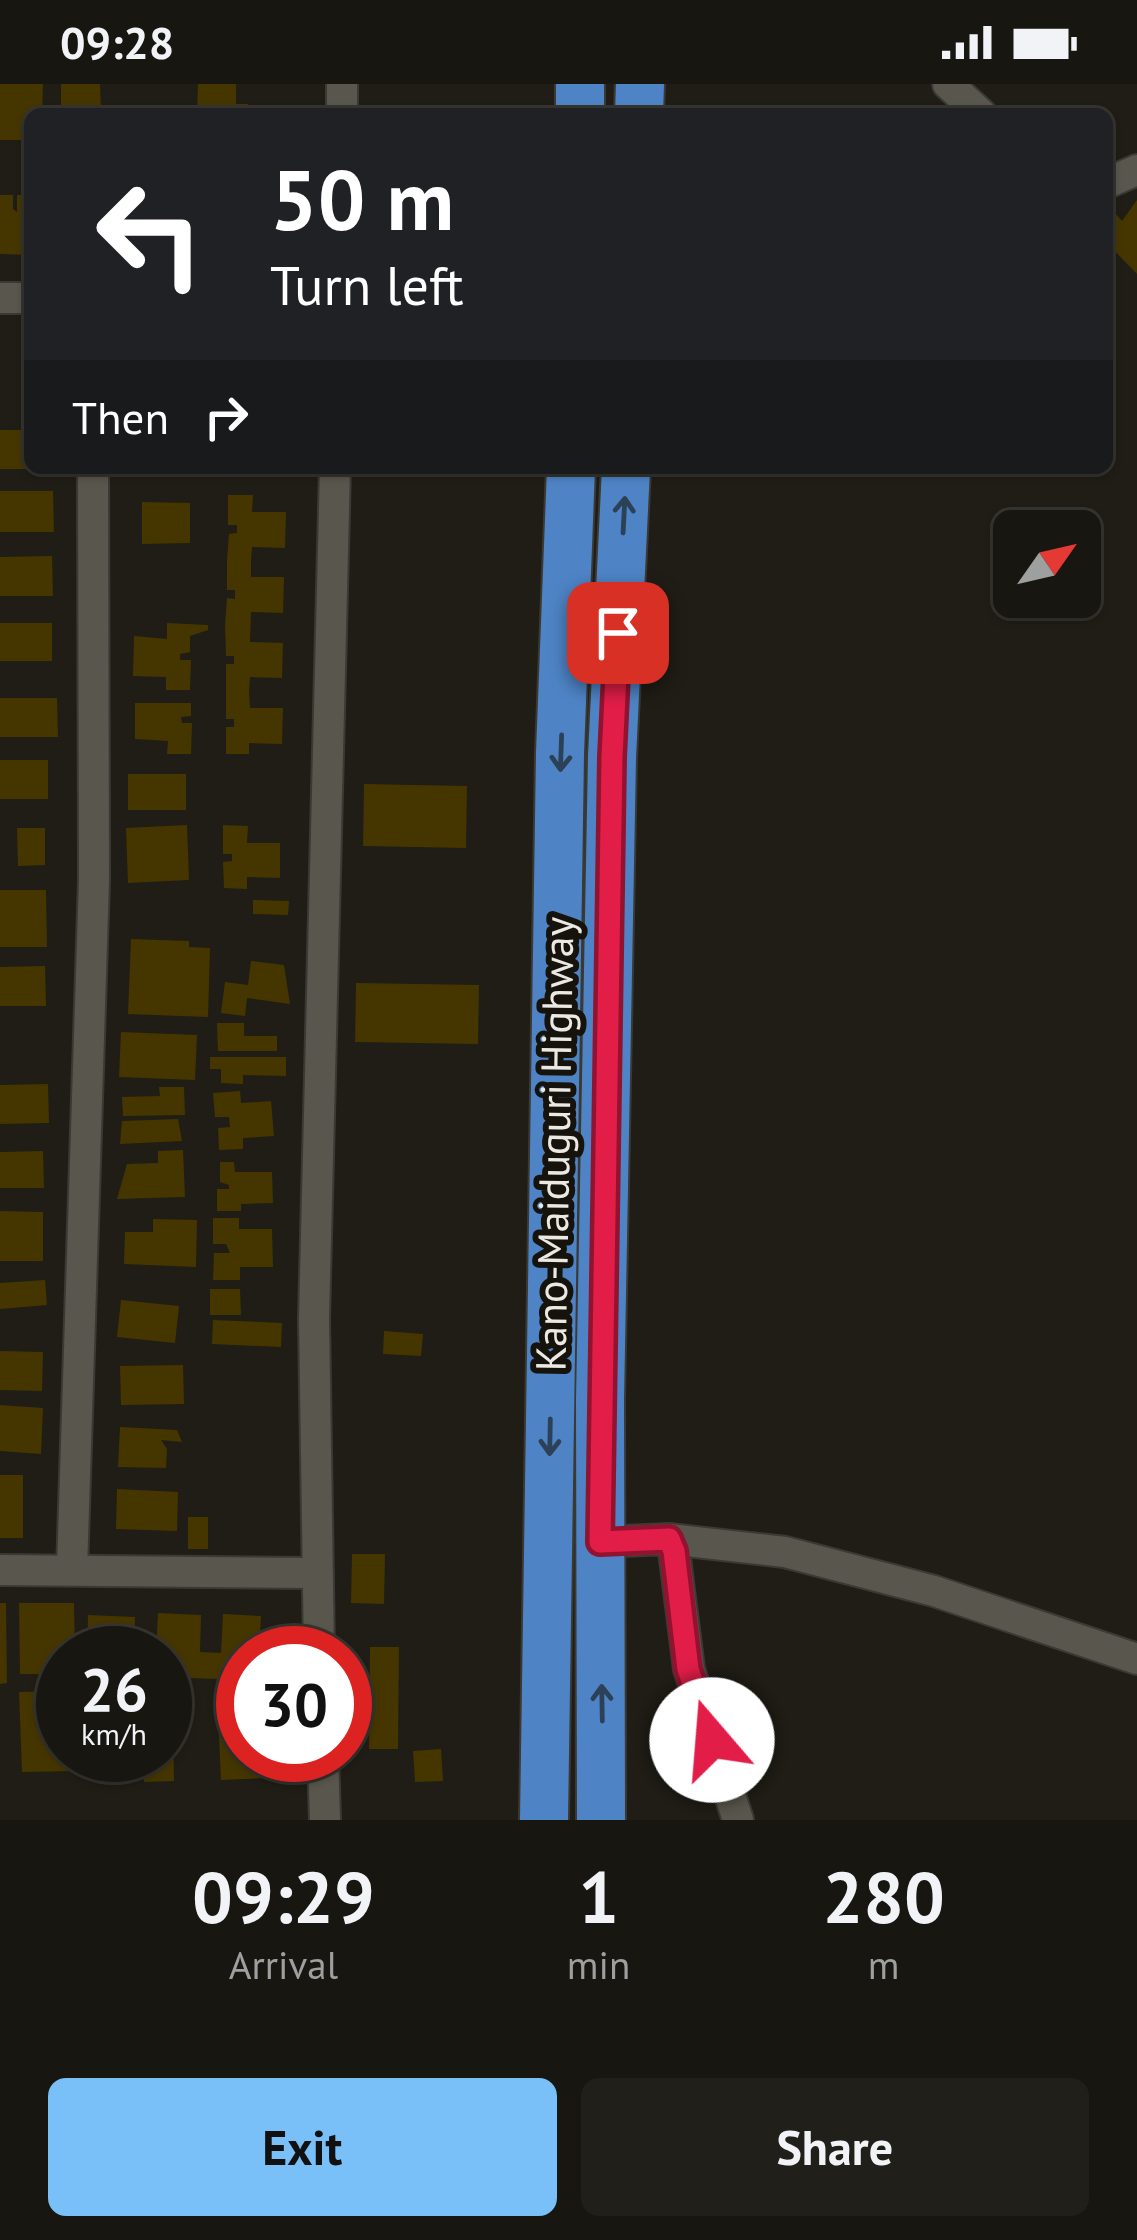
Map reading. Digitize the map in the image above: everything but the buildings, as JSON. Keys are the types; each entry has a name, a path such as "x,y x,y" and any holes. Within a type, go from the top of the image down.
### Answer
{"highway":[{"name":"Kano-Maiduguri Highway","path":"544,1820 560,753 571,474"},
{"name":"Kano-Maiduguri Highway","path":"601,1820 600,1542 612,757 626,474"}],"street":[{"path":"72,1570 94,880 93,474"},
{"path":"318,1626 314,1318 335,474"},
{"path":"600,1542 669,1539 784,1552 934,1591 1137,1659"},
{"path":"669,1539 688,1669 738,1820"},
{"path":"0,1570 316,1573"},
{"path":"324,1782 325,1820"}],"route":[{"path":"618,633 600,1542 669,1539 688,1669 712,1740"}]}
